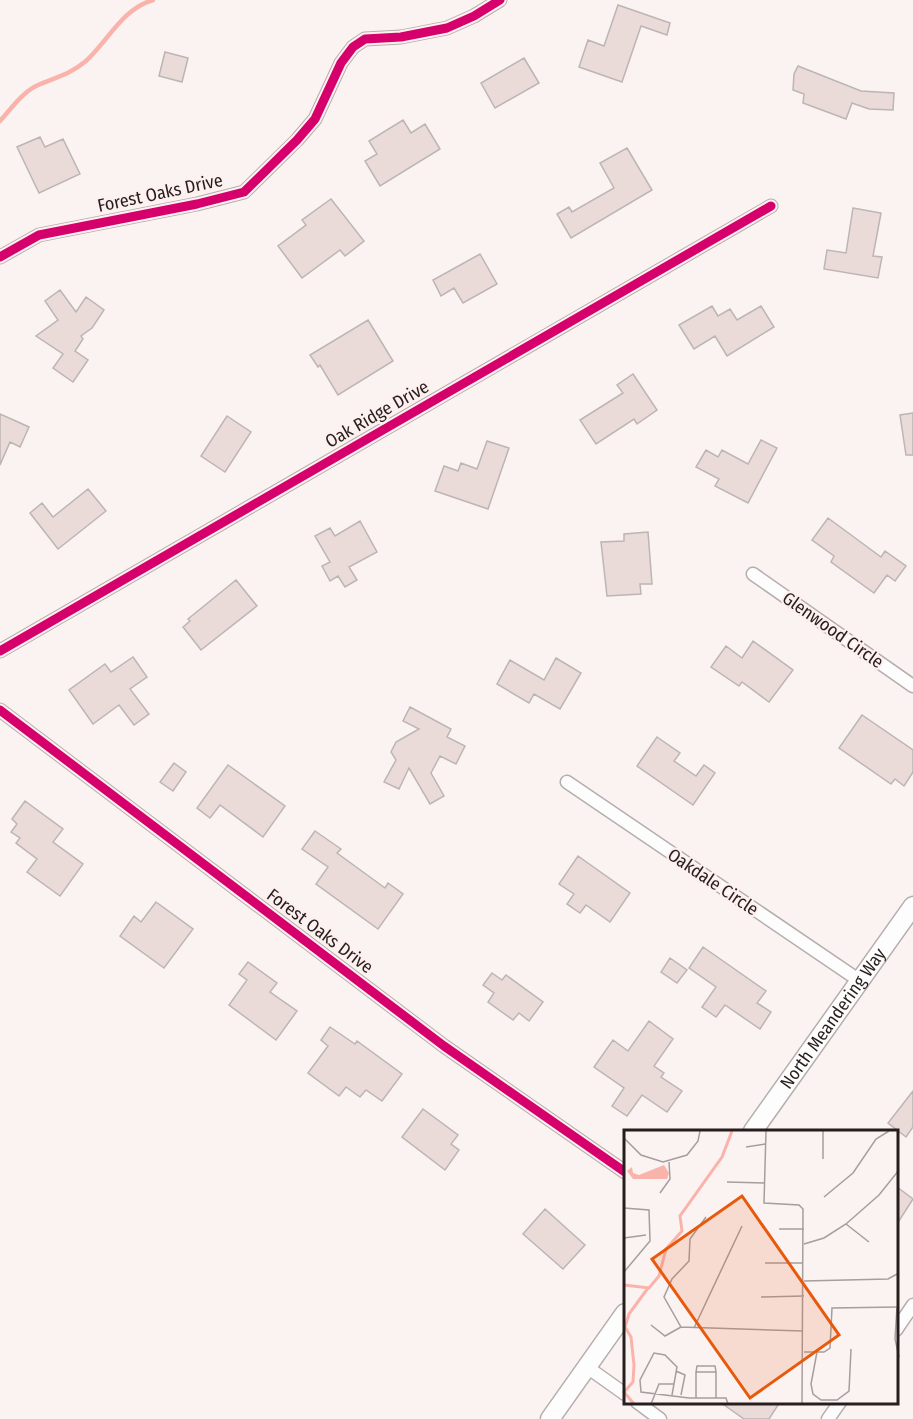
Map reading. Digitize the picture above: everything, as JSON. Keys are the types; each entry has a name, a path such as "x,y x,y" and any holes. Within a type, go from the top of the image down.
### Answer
{"street":[{"name":"Forest Oaks Drive","path":"0,257 39,235 197,204 244,192 315,119 341,63 353,47 366,39 401,37 447,28 474,16 500,0"},
{"name":"Oak Ridge Drive","path":"0,651 771,206"},
{"name":"Glenwood Circle","path":"753,574 913,686"},
{"name":"Forest Oaks Drive","path":"0,710 444,1046 624,1171"},
{"name":"Oakdale Circle","path":"567,782 860,981"},
{"name":"North Meandering Way","path":"754,1130 913,906"},
{"path":"898,1328 913,1305"},
{"path":"550,1419 624,1314"},
{"path":"587,1367 624,1393"},
{"path":"640,1404 660,1419"},
{"path":"828,1419 839,1404"}],"building":[{"path":"618,5 670,23 667,35 641,26 622,82 579,67 588,40 604,46"},
{"path":"165,52 188,58 182,82 159,76"},
{"path":"524,58 539,83 495,108 481,83"},
{"path":"798,66 861,91 894,93 893,110 869,109 852,103 846,119 803,103 804,94 793,90 794,74"},
{"path":"403,120 411,133 425,124 440,149 380,186 365,161 377,154 369,141"},
{"path":"40,137 45,147 63,139 80,174 39,193 17,147"},
{"path":"627,148 652,190 571,238 557,214 569,207 572,212 614,188 600,163"},
{"path":"331,199 364,241 345,256 340,250 302,278 278,246 306,225 302,220"},
{"path":"853,208 881,213 873,256 882,257 878,278 824,269 827,250 846,253"},
{"path":"480,254 497,284 463,303 454,288 441,296 433,280"},
{"path":"60,290 76,312 86,297 104,310 92,328 81,336 83,339 75,351 88,360 73,382 53,368 63,354 36,336 58,320 45,301"},
{"path":"712,306 718,316 730,309 737,320 761,306 774,327 727,356 715,336 694,349 679,325"},
{"path":"368,320 393,361 338,395 320,365 318,367 310,355"},
{"path":"633,374 657,410 637,424 634,419 596,444 580,420 623,393 617,385"},
{"path":"913,413 913,455 906,455 900,415"},
{"path":"0,414 29,427 20,447 10,442 0,465"},
{"path":"227,416 251,432 225,472 201,456"},
{"path":"761,440 777,448 748,503 715,486 719,479 696,467 706,450 718,457 722,450 748,464"},
{"path":"487,441 509,448 488,509 435,491 444,466 458,471 461,463 477,469"},
{"path":"88,489 106,511 58,549 30,513 42,503 53,517"},
{"path":"828,518 881,557 885,551 906,566 895,581 887,575 874,593 831,562 834,556 812,540"},
{"path":"360,521 377,552 349,567 357,580 345,587 338,576 330,581 322,566 330,562 315,536 330,528 335,536"},
{"path":"648,532 652,584 640,584 641,594 607,596 601,542 624,541 624,534"},
{"path":"236,580 257,606 201,650 183,627 190,621 188,619"},
{"path":"753,641 793,670 769,702 742,682 739,686 711,667 726,646 742,658"},
{"path":"133,657 147,677 130,689 149,714 134,725 119,705 93,724 69,690 105,664 111,672"},
{"path":"556,658 581,673 560,709 534,694 529,703 497,684 510,660 544,680"},
{"path":"410,707 451,729 447,737 465,746 456,764 440,756 431,773 444,796 430,804 409,768 399,789 384,782 396,760 391,752 396,742 419,729 403,721"},
{"path":"862,715 913,750 913,772 904,786 895,779 891,784 839,748"},
{"path":"657,737 680,753 674,761 696,776 704,765 715,773 693,805 637,766"},
{"path":"174,763 186,772 173,791 160,782"},
{"path":"228,765 285,806 263,837 220,805 210,818 197,808"},
{"path":"25,801 63,829 53,842 83,864 60,896 27,872 37,859 16,843 20,838 11,832 17,824 12,819"},
{"path":"315,831 341,849 337,853 385,888 388,883 403,894 378,929 316,884 328,867 302,849"},
{"path":"578,856 630,893 610,922 586,905 580,913 567,904 574,894 559,884"},
{"path":"156,902 193,929 164,968 120,936 134,916 141,922"},
{"path":"703,947 766,991 757,1003 771,1012 760,1029 725,1005 716,1017 702,1007 716,987 689,968"},
{"path":"670,958 687,970 677,983 661,972"},
{"path":"248,962 277,983 270,992 297,1011 276,1040 229,1005 247,980 239,974"},
{"path":"492,973 502,980 506,975 543,1002 529,1021 519,1013 513,1020 488,1002 494,993 483,985"},
{"path":"649,1021 673,1039 654,1066 664,1073 661,1077 682,1091 667,1112 642,1095 627,1116 612,1106 624,1088 594,1067 613,1040 628,1051"},
{"path":"330,1027 355,1044 357,1041 402,1074 382,1101 366,1090 360,1097 346,1087 339,1096 308,1073 328,1046 321,1040"},
{"path":"913,1091 913,1127 906,1137 888,1123"},
{"path":"423,1109 458,1135 451,1144 459,1150 445,1170 402,1137"},
{"path":"898,1188 913,1199 898,1222"},
{"path":"545,1209 585,1245 563,1269 523,1234"},
{"path":"723,1404 779,1404 769,1419 744,1419"}],"waterway":[{"path":"0,121 31,89 67,73 86,61 124,18 142,4 153,0"}],"cycle path":[{"path":"0,257 39,235 197,204 244,192 315,119 341,63 353,47 365,39 401,37 447,28 474,16 500,0"},
{"path":"0,651 771,206"},
{"path":"0,710 444,1046 624,1171"}]}
